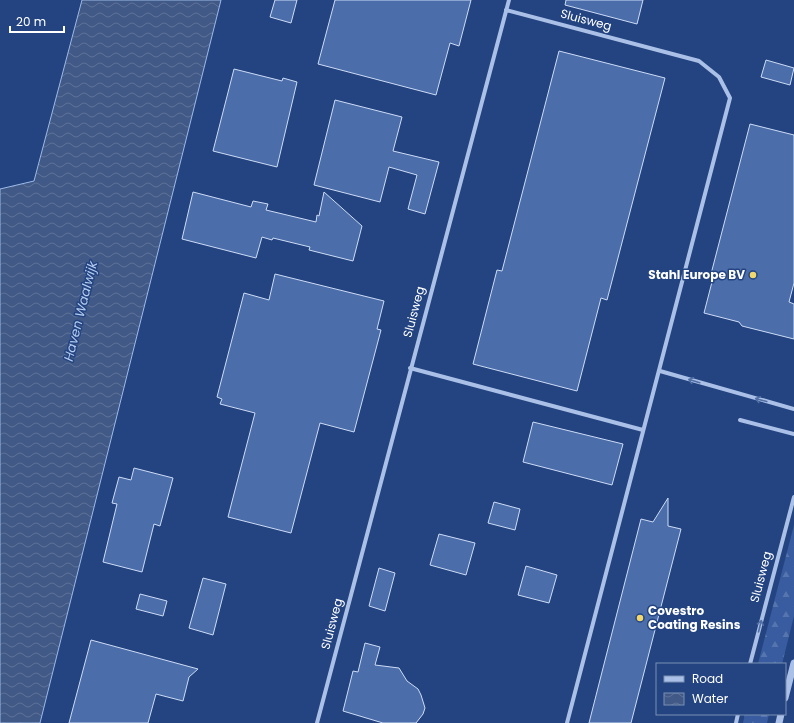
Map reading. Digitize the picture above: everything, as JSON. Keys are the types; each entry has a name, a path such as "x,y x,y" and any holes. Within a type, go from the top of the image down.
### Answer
{"street":[{"path":"506,10 508,0"},
{"name":"Sluisweg","path":"317,723 506,10 699,61 720,76 730,98 567,723"},
{"path":"410,368 643,430"},
{"path":"660,371 794,409"},
{"path":"740,420 794,434"},
{"name":"Sluisweg","path":"750,663 794,497"},
{"path":"786,694 794,663"}],"green space":[{"path":"794,525 794,616 782,663 758,663"},
{"path":"745,715 769,715 767,723 743,723"}],"water":[{"name":"Haven Waalwijk","path":"82,0 221,0 40,723 0,723 0,189 34,181"}],"building":[{"path":"275,0 297,0 291,23 270,17"},
{"path":"335,0 471,0 459,46 450,43 436,95 318,64"},
{"path":"566,0 643,0 637,24 565,5"},
{"path":"559,51 665,78 607,300 601,298 577,391 473,364 497,270 502,271"},
{"path":"766,60 794,68 790,85 761,77"},
{"path":"234,69 282,81 283,78 297,82 277,167 213,151"},
{"path":"335,100 402,117 393,151 439,162 425,214 408,209 417,175 389,167 380,202 314,185"},
{"path":"750,124 794,135 794,283 789,302 794,304 794,339 742,326 739,322 704,313 713,278 711,274"},
{"path":"193,192 251,207 253,201 268,204 266,210 316,222 317,215 319,216 324,192 362,226 353,261 309,250 310,247 273,238 272,240 262,237 256,258 182,239"},
{"path":"275,274 384,301 377,329 381,330 354,432 320,423 291,533 228,517 255,413 220,404 222,399 217,397 244,293 269,300"},
{"path":"533,422 623,444 612,485 523,462"},
{"path":"134,468 173,478 160,526 154,524 142,572 103,562 117,504 112,503 119,477 131,480"},
{"name":"Covestro Coating Resins","path":"668,498 668,526 681,529 631,723 589,723 641,519 653,522"},
{"path":"494,502 520,509 515,530 488,523"},
{"path":"439,534 475,543 466,575 430,565"},
{"path":"526,566 557,575 549,603 518,595"},
{"path":"379,568 395,573 385,611 369,606"},
{"path":"203,578 226,584 213,635 189,628"},
{"path":"140,594 167,601 163,616 136,609"},
{"path":"91,640 198,669 189,677 183,701 156,694 148,723 69,723"},
{"path":"365,643 380,647 375,665 399,668 407,681 418,689 425,708 423,714 416,723 383,723 343,711 353,671 358,672"}],"place":[{"name":"Stahl Europe BV","path":"753,275"},
{"name":"Covestro Coating Resins","path":"640,618"}]}
